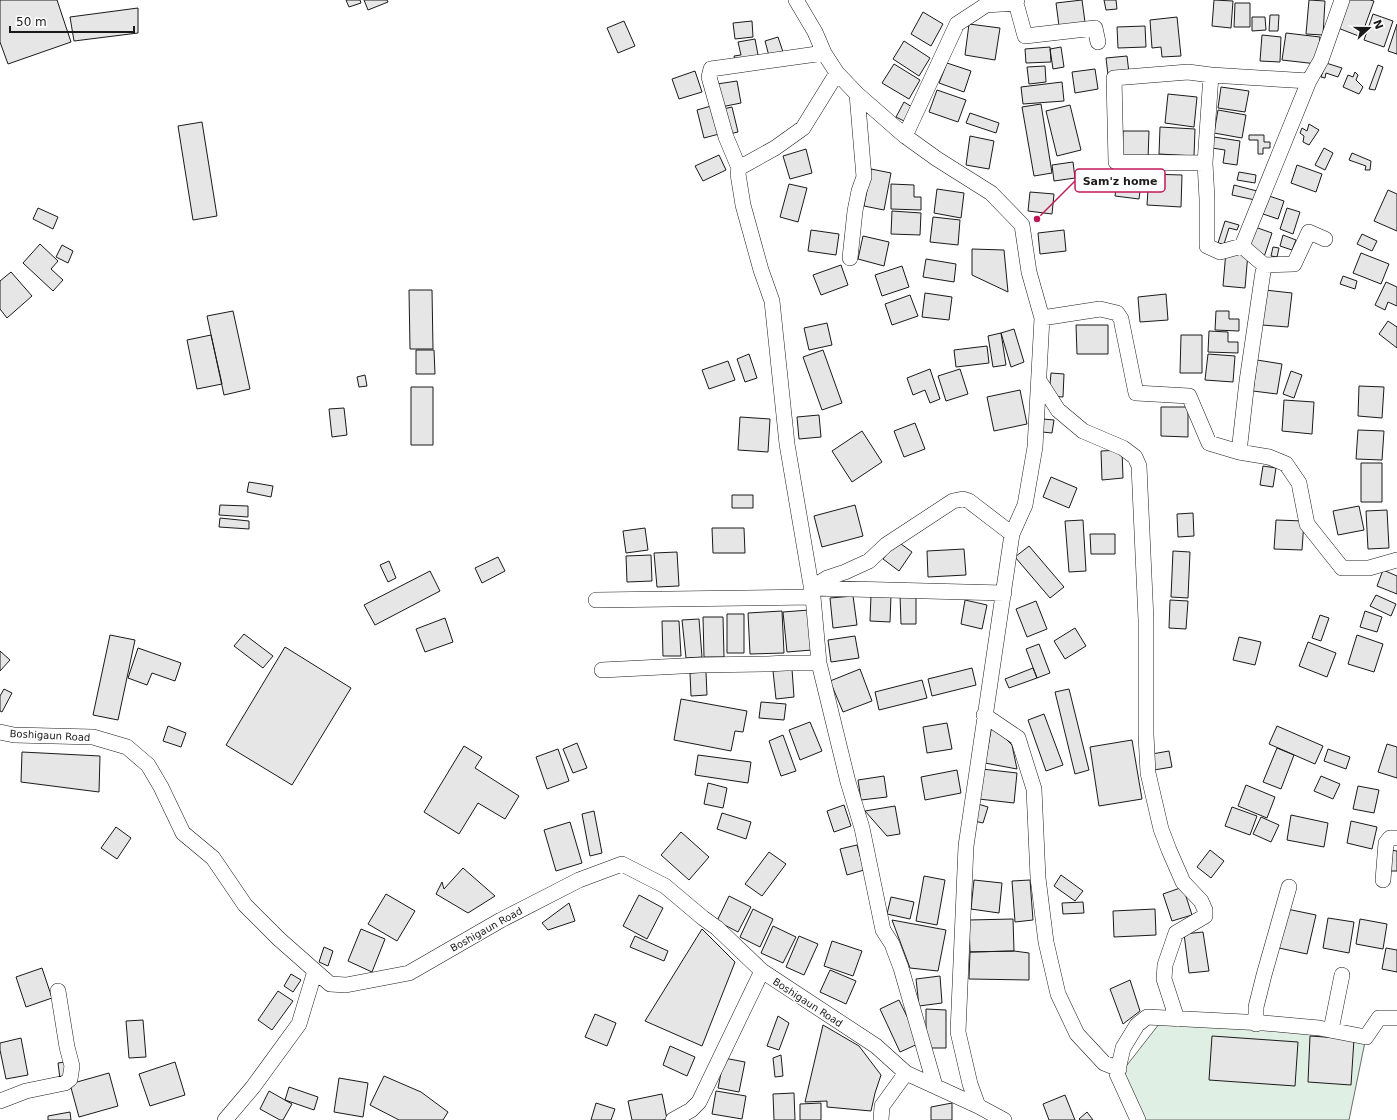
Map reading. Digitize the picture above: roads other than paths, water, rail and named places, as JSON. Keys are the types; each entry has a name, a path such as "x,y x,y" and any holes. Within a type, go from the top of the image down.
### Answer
{"street":[{"path":"796,0 815,32 824,53 837,73 856,94 905,136 937,159 991,193 1022,225 1029,272 1042,318 1036,447 1025,506 1012,534 984,715 966,846 958,1032 970,1084 978,1106"},
{"path":"1242,246 1309,80 1321,60 1342,0"},
{"path":"905,136 957,24 986,5 1016,2 1025,36 1096,28 1098,42"},
{"path":"824,53 711,69 710,77 726,136 739,168 738,174 743,205 761,270 772,301 787,444 812,592 818,664 848,782 862,828 883,930 892,944 901,968 935,1086"},
{"path":"1205,163 1116,162 1114,78 1188,72 1211,75 1309,80"},
{"path":"739,168 775,148 803,128 837,73"},
{"path":"1211,75 1205,163 1207,246 1220,252 1242,246"},
{"path":"850,258 855,211 859,191 864,177 856,94"},
{"path":"1242,246 1264,265 1294,264 1309,232 1325,239"},
{"path":"1239,452 1247,381 1264,265"},
{"path":"1042,318 1100,309 1117,313 1122,319 1136,393 1189,396 1209,443 1239,452 1269,457 1286,464 1299,483 1307,524 1342,568 1368,568 1397,560"},
{"path":"1040,382 1058,410 1083,431 1123,448 1135,457 1139,466 1146,620 1146,735 1148,773 1161,829 1169,850 1183,882 1201,901 1205,910 1205,916 1176,934 1165,966 1164,979 1177,1019"},
{"path":"812,592 826,578 845,572 869,561 886,545 953,502 963,499 969,501 1012,534"},
{"path":"596,600 812,592 1004,593"},
{"path":"602,670 701,665 786,663 818,664"},
{"path":"984,715 1018,738 1034,789 1038,878 1046,942 1058,994 1077,1034 1104,1063 1118,1069"},
{"name":"Boshigaun Road","path":"0,732 14,735 94,737 127,747 148,765 161,787 183,833 212,858 245,905 279,939 330,984 346,985 409,973 508,916 579,880 622,864 665,886 717,928 762,971 876,1046 906,1073 978,1106 1000,1119"},
{"path":"1383,880 1386,843 1390,838 1397,838"},
{"path":"1256,1024 1256,1007 1289,887"},
{"path":"225,1120 253,1087 299,1024 315,971"},
{"path":"673,1120 691,1110 700,1102 762,971"},
{"path":"1331,1030 1342,974"},
{"path":"0,1102 26,1091 65,1083 70,1079 72,1066 67,1047 58,991"},
{"path":"1138,1120 1118,1074 1118,1069 1122,1048 1137,1025 1147,1018 1319,1028 1366,1037 1379,1018 1397,1018"},
{"path":"881,1120 882,1106 906,1073"}],"place":[{"name":"Sam'z home","path":"1037,219"}]}
